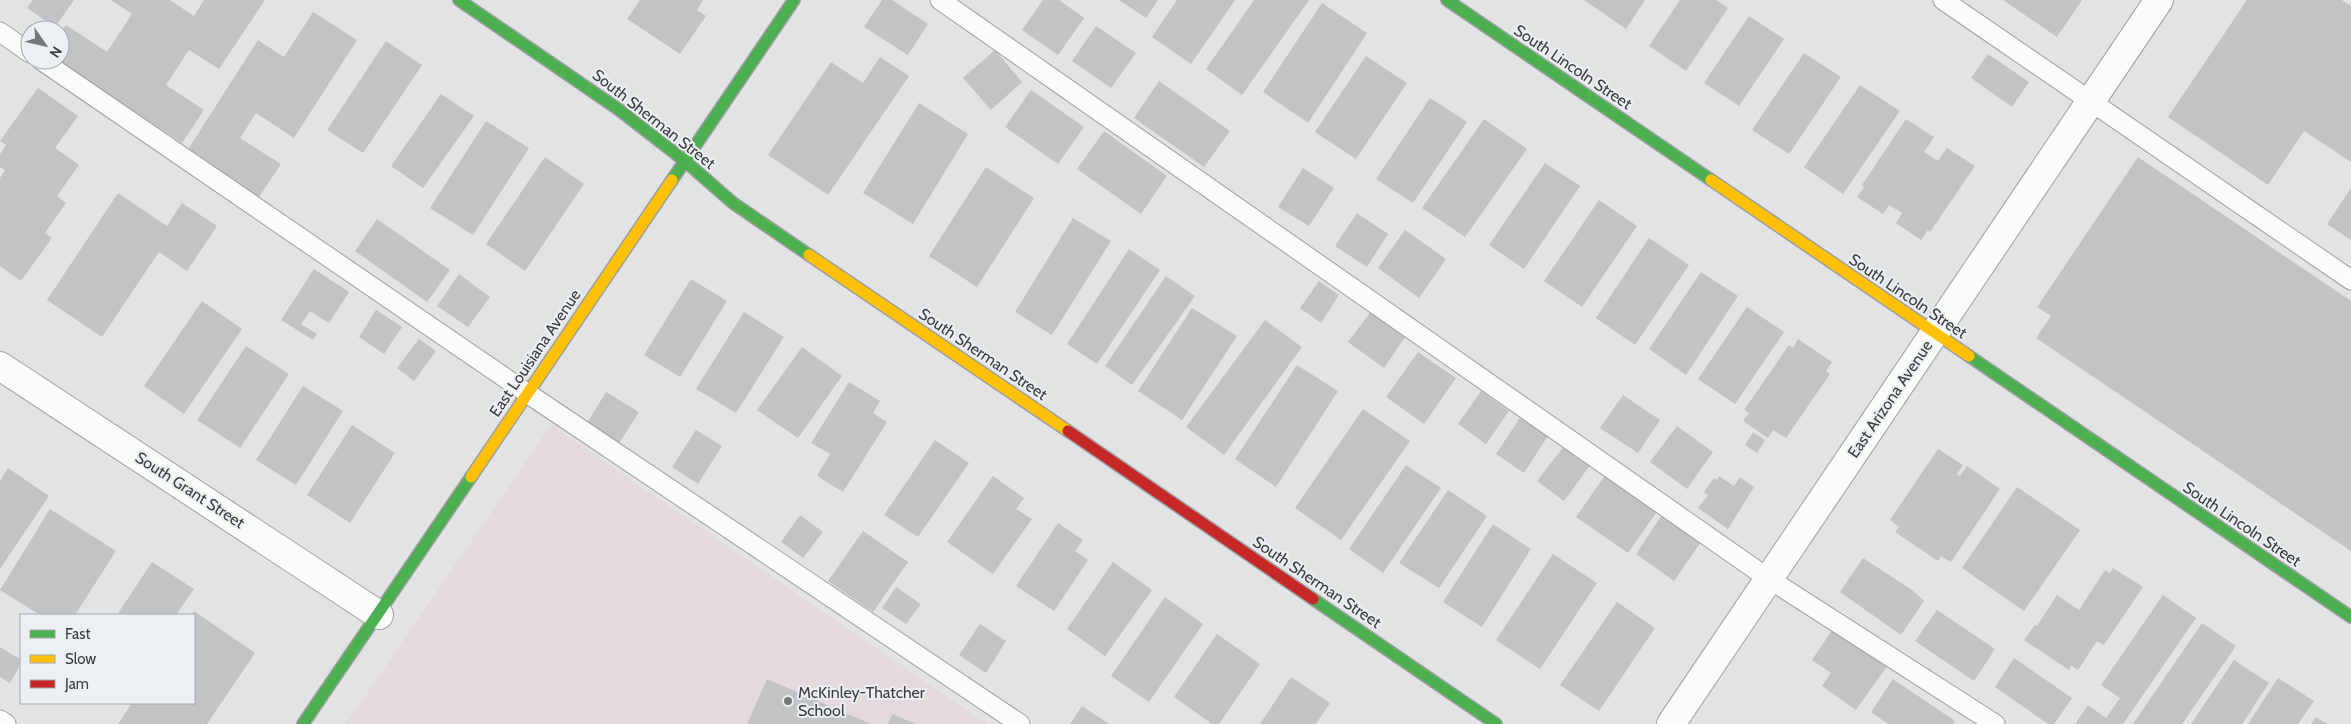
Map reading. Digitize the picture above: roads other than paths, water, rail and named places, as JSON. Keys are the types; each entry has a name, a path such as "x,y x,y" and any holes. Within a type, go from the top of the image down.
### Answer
{"street":[{"name":"South Sherman Street","path":"459,0 618,109 685,161 733,203 1496,724"},
{"name":"East Louisiana Avenue","path":"303,724 379,615 794,0"},
{"name":"South Lincoln Street","path":"1447,0 2351,618"},
{"name":"East Arizona Avenue","path":"1671,724 2159,0"},
{"name":"South Grant Street","path":"0,366 379,615"}],"lane":[{"path":"940,0 1769,579 1995,724"},
{"path":"1943,0 2351,280"},
{"path":"0,32 20,45"},
{"path":"56,70 527,393 1020,724"},
{"path":"0,720 6,724"}],"place":[{"name":"McKinley-Thatcher School","path":"788,701"}]}
